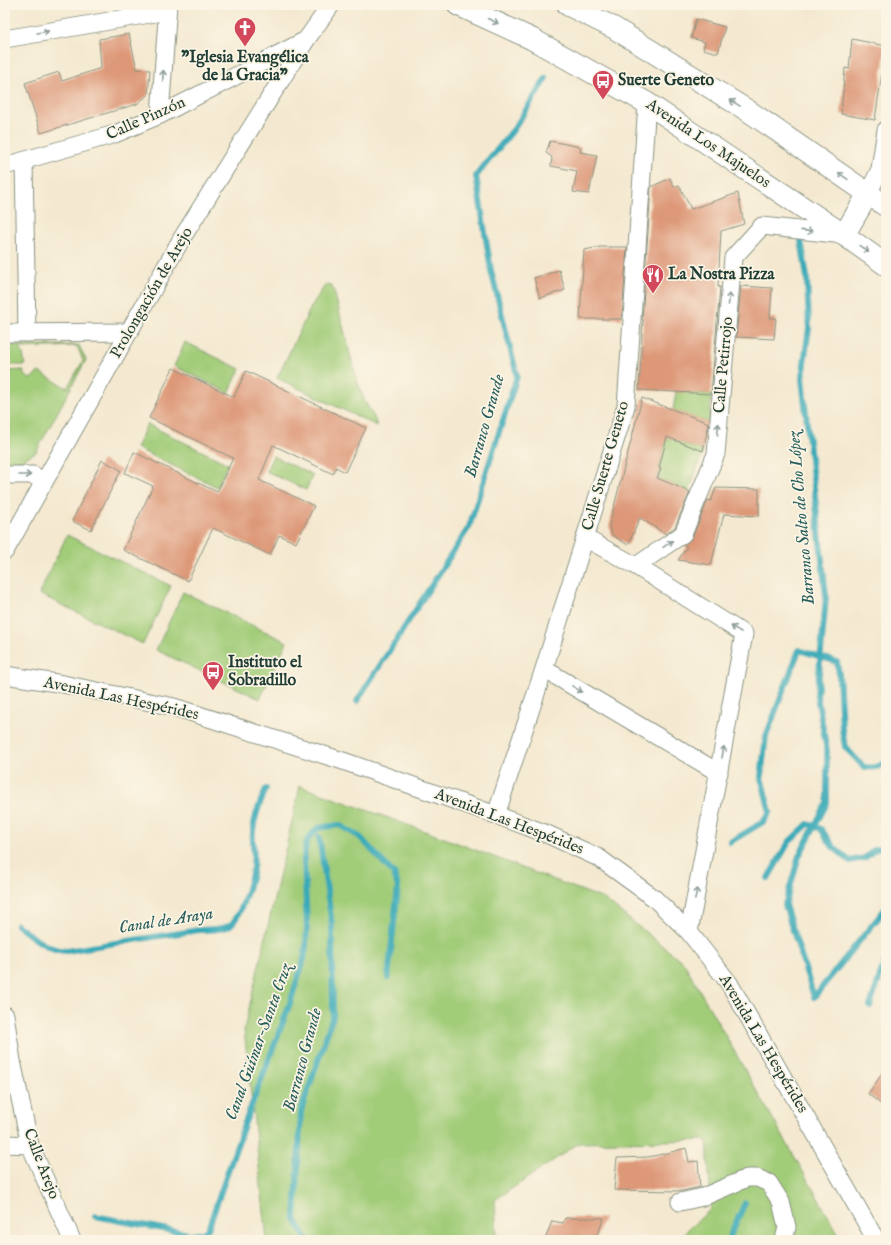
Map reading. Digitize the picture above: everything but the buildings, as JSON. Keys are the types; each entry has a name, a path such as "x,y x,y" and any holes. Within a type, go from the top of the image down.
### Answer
{"street":[{"name":"Calle Pinzón","path":"5,166 115,134 160,115 306,40 331,5"},
{"name":"Avenida Los Majuelos","path":"458,5 532,39 647,103 844,234 886,265"},
{"path":"568,5 614,28 744,108 886,206"},
{"path":"5,39 167,8 160,115"},
{"name":"Prolongación de Arejo","path":"5,551 182,238 306,40"},
{"name":"Calle Suerte Geneto","path":"496,815 544,669 626,406 647,103"},
{"path":"844,234 868,194 880,169 886,130"},
{"path":"24,161 27,333"},
{"name":"Calle Petirrojo","path":"636,566 683,534 716,454 732,258 762,226 844,234"},
{"path":"5,333 129,332"},
{"path":"5,475 33,475 44,482"},
{"path":"585,538 636,566 744,634 689,932"},
{"path":"544,669 719,773"},
{"name":"Avenida Las Hespérides","path":"5,675 62,684 174,707 343,761 496,815 547,834 599,858 654,898 689,932 729,983 876,1240"},
{"name":"Calle Arejo","path":"5,1015 9,1061 30,1145 72,1240"},
{"path":"5,1144 30,1145"},
{"path":"680,1202 703,1197 747,1178 758,1178 769,1183 781,1202 787,1227 784,1240"}],"green space":[{"path":"326,284 331,285 334,291 357,381 364,400 374,417 377,426 277,378 312,305"},
{"path":"185,342 240,369 229,393 174,366"},
{"path":"5,345 79,345 86,360 36,452 20,461 5,461","holes":["77,346 83,361 67,388 39,372 30,379 23,374 24,370 7,371 7,365 25,365 23,354 19,348"]},
{"path":"676,392 712,394 709,423 673,410"},
{"path":"147,424 228,464 217,487 136,448"},
{"path":"667,437 703,451 689,492 658,478"},
{"path":"273,456 313,475 306,490 266,471"},
{"path":"67,535 171,586 143,644 39,594"},
{"path":"183,592 287,642 260,699 156,650"},
{"path":"300,786 452,841 604,899 684,963 842,1240 676,1240 711,1209 707,1140 579,1143 495,1200 497,1240 267,1240 244,1030"}],"waterway":[{"name":"Barranco Grande","path":"357,701 469,527 517,376 491,270 476,176 514,129 546,78"},
{"name":"Barranco Salto de Cho López","path":"801,240 807,277 809,328 802,378 826,596 817,696 827,751 827,803 799,856 785,905 814,997"},
{"name":"Canal de Araya","path":"730,842 763,822 770,812 761,777 766,736 799,650 837,662 842,729 845,747 864,767 876,767 886,761"},
{"name":"Canal de Araya","path":"17,925 46,945 59,950 67,951 193,931 221,929 229,926 237,917 251,880 254,862 254,826 266,789"},
{"name":"Canal Güímar-Santa Cruz","path":"768,878 789,842 808,824 821,829 833,847 850,861 865,858 874,850 886,846"},
{"name":"Canal Güímar-Santa Cruz","path":"95,1216 194,1235 203,1233 208,1229 243,1128 289,1006 304,959 307,926 304,859 306,843 318,828 339,825 360,837 394,874 398,887 388,978"},
{"name":"Barranco Grande","path":"307,1240 295,1219 301,1111 333,1016 332,924 319,837"},
{"path":"814,997 886,908"},
{"name":"Canal Güímar-Santa Cruz","path":"870,1006 886,958"},
{"name":"Barranco Salto de Cho López","path":"728,1240 745,1203"}],"place":[{"name":"\"Iglesia Evangélica de la Gracia\"","path":"245,48"},
{"name":"Suerte Geneto","path":"603,100"},
{"name":"La Nostra Pizza","path":"653,294"},
{"name":"Instituto el Sobradillo","path":"213,692"}]}
